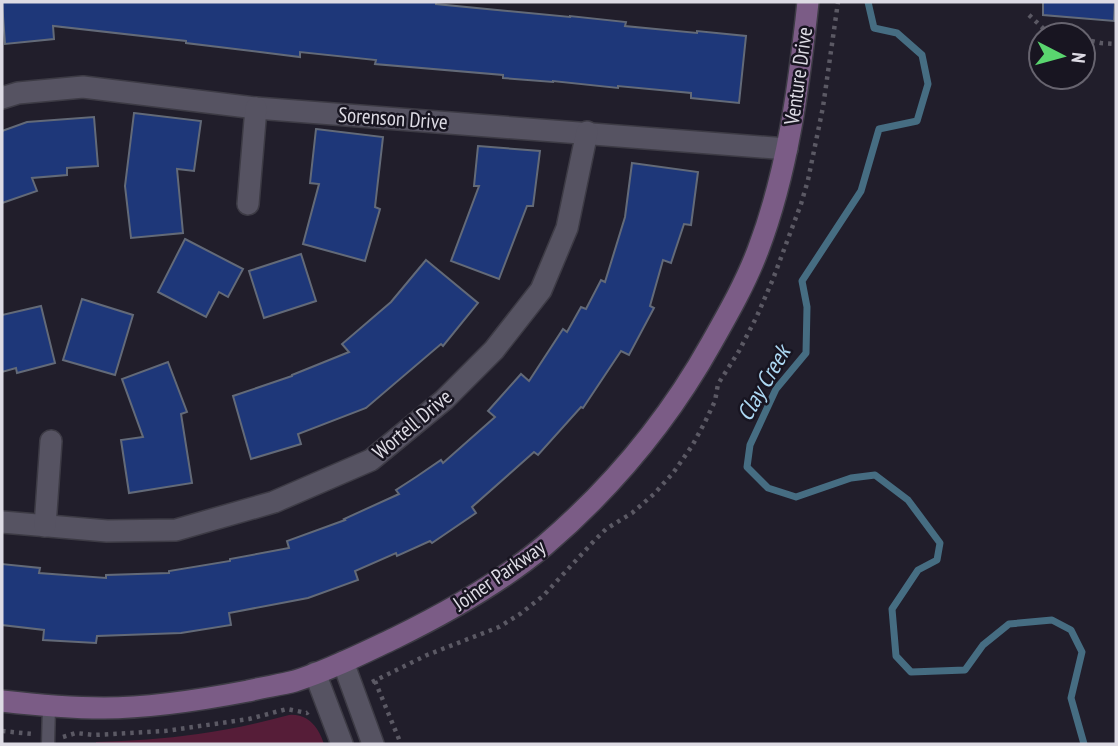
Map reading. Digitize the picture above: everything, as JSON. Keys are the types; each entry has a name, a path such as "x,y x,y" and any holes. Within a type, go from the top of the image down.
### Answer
{"street":[{"name":"Venture Drive","path":"787,149 808,2"},
{"name":"Sorenson Drive","path":"2,98 18,93 83,87 256,107 787,149"},
{"path":"248,204 256,107"},
{"name":"Wortell Drive","path":"2,522 107,531 176,530 274,502 371,460 444,400 486,359 541,290 567,228 587,132"},
{"name":"Joiner Parkway","path":"2,701 106,708 166,704 294,681 343,662 437,617 520,564 543,547 618,476 648,441 694,374 758,251 787,149"},
{"path":"45,526 51,441"},
{"path":"343,662 373,744"},
{"path":"315,673 342,744"}],"lane":[{"path":"48,744 49,706"}],"path":[{"path":"1029,15 1035,21"},
{"path":"1097,42 1116,44"},
{"path":"375,681 401,744"}],"shaded area":[{"path":"289,715 302,716 312,723 324,744 96,744 210,732"}],"building":[{"path":"2,2 436,2 626,22 625,26 746,36 739,103 691,98 691,93 503,78 503,75 375,64 376,60 300,52 300,57 53,26 54,39 5,44"},
{"path":"1043,2 1115,2 1114,21 1043,15"},
{"path":"134,113 201,121 194,171 177,169 183,233 131,238 125,186"},
{"path":"94,117 98,166 67,168 67,175 32,178 37,191 2,203 2,131 27,122"},
{"path":"316,129 383,137 375,207 380,209 365,261 303,244 319,184 310,183"},
{"path":"478,146 540,151 533,206 527,206 499,279 451,261 479,186 474,186"},
{"path":"632,163 698,172 691,225 684,224 671,263 663,260 650,306 654,308 629,355 621,351 583,408 581,407 538,455 534,452 472,507 476,513 432,543 430,541 397,556 396,553 355,571 358,580 308,598 229,613 231,625 181,633 97,636 96,643 43,640 44,630 2,625 2,564 40,568 39,573 106,578 106,575 169,573 289,548 287,541 345,520 399,494 396,490 441,460 443,463 495,417 488,411 521,374 529,381 563,329 567,332 581,307 586,309 601,280 605,282 625,217"},
{"path":"185,239 243,269 228,297 219,292 206,317 158,292"},
{"path":"301,254 316,301 264,318 249,271"},
{"path":"426,260 478,303 443,346 441,344 366,408 298,434 301,444 251,459 233,396 292,376 349,352 342,344 391,302"},
{"path":"82,299 133,315 115,375 63,360"},
{"path":"41,306 55,363 17,373 16,368 2,372 2,315"},
{"path":"168,362 187,412 181,414 192,483 129,493 121,440 143,437 122,379"}],"waterway":[{"name":"Clay Creek","path":"868,2 874,28 897,33 922,55 928,84 917,121 879,129 861,191 802,281 807,307 806,353 776,389 750,445 747,467 768,488 796,497 851,478 875,475 908,500 940,543 937,560 918,570 892,609 896,656 911,672 965,670 983,645 1009,624 1052,620 1071,630 1082,652 1071,698 1084,744"}]}
